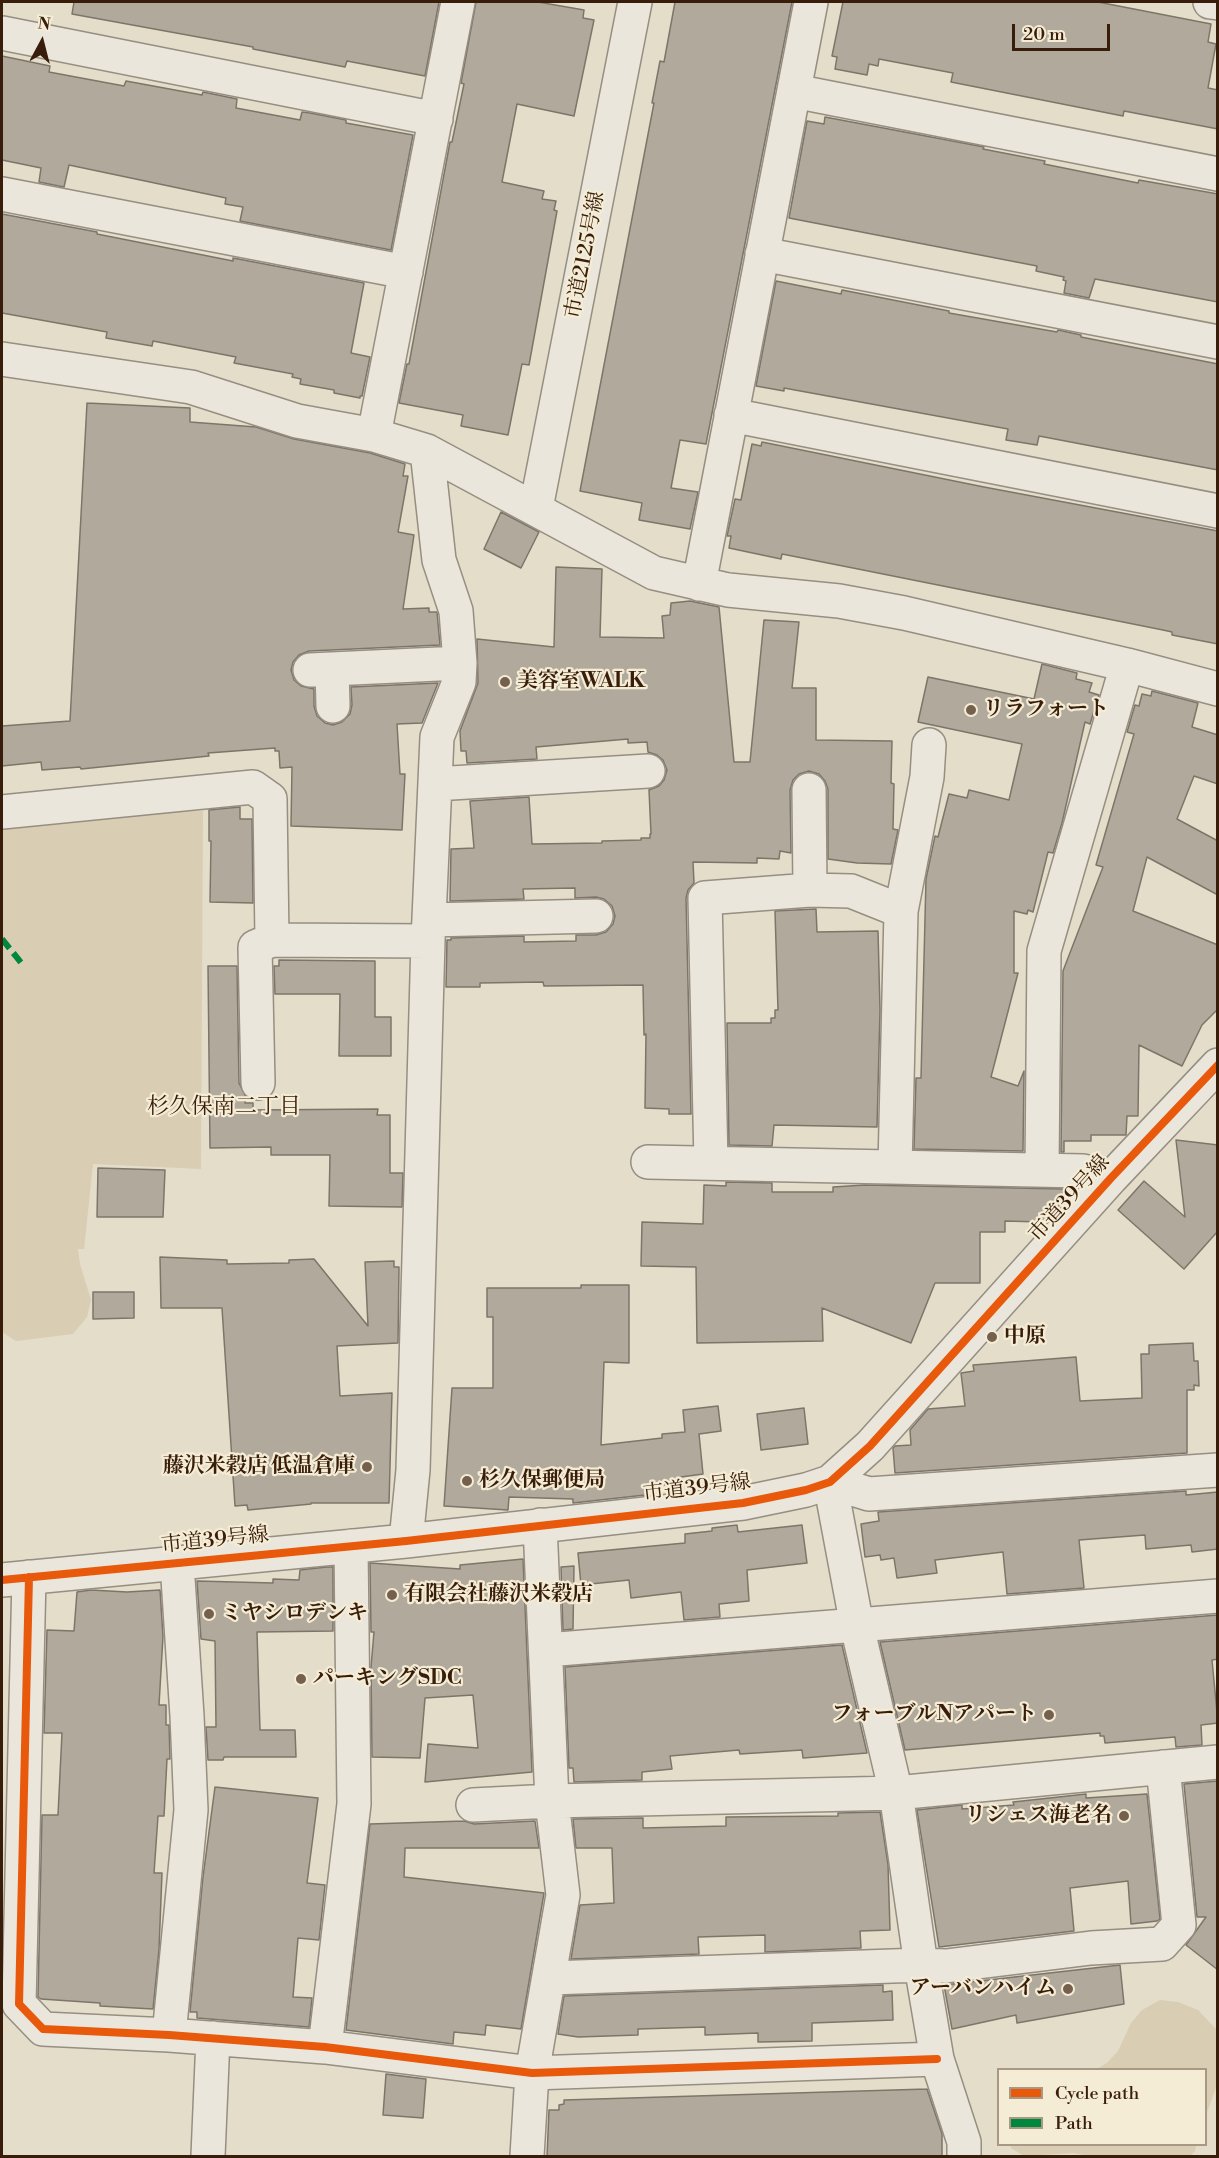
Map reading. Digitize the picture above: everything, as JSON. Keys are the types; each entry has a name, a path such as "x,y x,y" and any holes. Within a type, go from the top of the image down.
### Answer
{"street":[{"path":"374,435 458,2"},
{"name":"市道2125号線","path":"536,508 635,2"},
{"path":"699,584 811,2"},
{"path":"1210,2 1218,3"},
{"path":"2,33 436,119"},
{"path":"794,91 1218,174"},
{"path":"2,194 406,272"},
{"path":"762,254 1218,342"},
{"path":"2,359 191,387 297,421 374,435 427,451 654,573 728,590 839,601 904,613 1127,665 1218,689"},
{"path":"731,416 1218,511"},
{"path":"406,1540 413,1458 428,930 437,737 459,682 460,663 456,611 439,560 427,451"},
{"path":"333,706 321,670 460,663"},
{"path":"1042,1170 1044,951 1127,665"},
{"path":"896,1167 901,910 927,777 929,745"},
{"path":"435,784 648,771"},
{"path":"2,812 254,787 270,799 272,940"},
{"path":"809,790 810,890"},
{"path":"711,1163 705,898 810,890 850,891 901,910"},
{"path":"258,1083 255,947 272,940 596,916"},
{"name":"市道39号線","path":"15,1579 351,1546 742,1503 806,1490 830,1482 870,1446 1111,1178 1218,1065"},
{"path":"648,1162 1083,1171 1111,1178"},
{"path":"964,2157 964,2142 937,2059 896,1793 857,1626 830,1482 869,1494 1218,1470"},
{"path":"527,2157 532,2073 550,1978 562,1895 552,1801 540,1526"},
{"path":"325,2047 354,1804 351,1546"},
{"path":"169,2035 191,1810 177,1563"},
{"path":"15,1579 19,2004 43,2029 169,2035 325,2047 532,2073 937,2059"},
{"path":"546,1650 1218,1596"},
{"path":"473,1806 552,1801 896,1793 1218,1762"},
{"path":"550,1978 946,1966 1091,1948 1162,1944 1179,1925 1163,1767"},
{"path":"208,2157 213,2038"}],"shaded area":[{"path":"203,811 201,1169 93,1164 84,1249 78,1249 91,1300 87,1317 73,1334 16,1341 2,1332 2,815"},
{"path":"1160,2000 1178,2002 1198,2010 1217,2030 1217,2085 1207,2112 1207,2068 1099,2068 1118,2051 1131,2023 1142,2010"},
{"path":"1011,2146 1196,2146 1190,2156 1090,2156 1073,2153 1024,2156"}],"building":[{"path":"74,2 439,2 425,76 347,61 345,67 253,49 253,47 72,14"},
{"path":"476,2 538,2 584,10 583,18 594,20 574,116 517,104 502,182 544,191 542,199 556,201 554,210 557,211 529,365 522,364 508,435 461,426 463,415 399,403 407,364 409,364 450,142 452,142 464,84 461,83"},
{"path":"675,2 792,2 706,444 680,440 671,488 698,492 690,529 639,520 642,503 580,491 660,61 664,62"},
{"path":"843,2 1098,2 1211,24 1208,42 1216,44 1208,88 1218,90 1218,129 1124,111 1123,116 951,82 953,73 879,59 878,66 869,64 867,75 835,69 837,57 832,56"},
{"path":"2,56 50,66 49,72 124,86 126,81 237,99 236,108 300,120 302,112 310,113 346,120 346,123 413,135 391,250 240,221 243,207 225,204 226,198 69,165 64,187 39,182 41,168 2,160"},
{"path":"825,117 984,147 983,149 1045,161 1044,164 1138,183 1139,180 1218,194 1218,302 1095,279 1089,298 1064,293 1066,281 1063,280 1064,277 1036,271 1037,266 789,218 807,121 824,124"},
{"path":"2,214 233,261 233,258 364,283 351,353 370,357 362,396 360,398 334,393 334,390 300,384 301,379 292,377 293,374 234,363 236,357 153,341 152,346 106,338 107,332 2,313"},
{"path":"776,281 841,294 842,290 949,311 949,313 1057,332 1058,330 1081,335 1081,337 1218,364 1218,470 1039,436 1037,445 1006,440 1008,429 784,388 784,391 756,386"},
{"path":"87,403 190,408 190,422 256,427 294,439 370,453 405,464 403,476 408,476 398,532 414,535 403,609 429,608 429,612 437,612 440,645 309,651 299,655 293,662 291,670 294,680 301,686 314,689 314,706 317,716 325,723 333,725 342,722 350,714 351,687 438,683 422,723 397,724 400,774 405,774 402,830 291,826 292,767 280,768 279,751 275,751 275,748 208,753 209,756 81,769 80,767 42,770 41,762 2,766 2,726 70,721"},
{"path":"762,442 1218,531 1218,644 1172,635 1172,632 1163,630 782,554 781,559 729,548 731,536 727,536 735,499 741,500 752,444 761,446"},
{"path":"501,512 539,532 521,568 484,549"},
{"path":"556,567 602,569 600,637 664,638 662,616 670,615 671,603 690,601 719,607 734,762 750,762 764,620 799,622 792,688 816,688 816,740 892,741 893,829 898,830 891,864 828,859 828,789 819,774 809,771 799,774 793,780 790,790 791,853 780,851 779,859 757,858 757,863 693,862 694,883 688,890 686,898 691,1114 669,1114 669,1109 645,1108 646,1034 644,1035 643,985 544,986 543,982 480,983 480,987 446,987 447,940 451,938 524,936 524,942 576,941 576,935 596,935 606,932 613,924 615,916 612,906 604,899 575,898 575,888 523,889 524,899 450,901 451,849 474,848 470,801 529,797 532,844 602,843 602,841 650,838 649,790 659,786 667,770 663,760 648,752 647,742 628,743 628,739 536,747 537,759 467,763 466,751 461,751 460,731 478,683 477,639 554,647"},
{"path":"1042,664 1077,673 1076,679 1092,683 1089,692 1099,695 1090,724 1085,722 1062,823 1053,853 1048,852 1033,912 1028,910 1027,914 1014,911 1014,973 1018,973 991,1077 1018,1086 1024,1071 1023,1151 914,1149 916,1078 921,1078 926,879 935,836 938,837 949,794 967,798 969,790 1009,800 1022,744 918,722 928,677 1034,699"},
{"path":"1152,691 1198,703 1192,727 1218,735 1218,784 1194,776 1177,819 1218,841 1218,895 1147,857 1133,911 1218,945 1218,1009 1202,1025 1182,1066 1139,1045 1138,1116 1127,1116 1126,1135 1091,1135 1091,1141 1064,1141 1064,1152 1061,1152 1063,971 1103,867 1096,865 1134,734 1127,732 1135,705 1139,706 1142,694 1151,696"},
{"path":"240,807 240,819 252,819 253,903 210,902 209,810"},
{"path":"816,909 817,932 878,931 880,1010 877,1127 774,1125 772,1146 729,1145 727,1023 771,1023 771,1018 775,1018 775,1010 778,1010 775,911"},
{"path":"279,960 375,961 375,1017 391,1017 391,1056 339,1056 340,994 275,994 274,966 279,966"},
{"path":"208,966 237,966 239,1083 245,1095 245,1103 253,1103 253,1110 378,1109 377,1115 390,1115 390,1173 403,1173 402,1207 329,1206 330,1155 271,1155 271,1147 210,1148"},
{"path":"1176,1140 1218,1145 1218,1231 1184,1269 1118,1210 1144,1181 1185,1217"},
{"path":"98,1168 165,1170 163,1217 97,1217"},
{"path":"726,1182 772,1183 772,1192 833,1192 833,1187 865,1185 1063,1189 1063,1202 1042,1222 1005,1221 1005,1232 980,1232 980,1283 935,1283 911,1343 822,1308 823,1341 697,1343 696,1267 641,1266 642,1222 703,1224 704,1185 726,1186"},
{"path":"160,1257 227,1260 227,1264 289,1263 289,1260 314,1259 368,1326 365,1262 394,1261 394,1267 399,1267 398,1343 337,1346 340,1396 392,1393 389,1503 311,1503 248,1510 247,1505 235,1506 222,1308 161,1308"},
{"path":"581,1285 629,1285 629,1363 604,1362 601,1445 662,1438 662,1434 685,1432 683,1410 718,1406 721,1431 699,1434 703,1474 681,1477 681,1483 644,1487 645,1495 573,1503 573,1499 509,1497 508,1510 444,1506 452,1388 493,1388 493,1317 487,1317 487,1288 581,1288"},
{"path":"93,1292 134,1292 134,1318 93,1319"},
{"path":"1193,1343 1194,1361 1198,1361 1199,1386 1194,1385 1194,1390 1187,1390 1187,1453 895,1473 893,1448 911,1445 910,1430 928,1409 965,1406 961,1373 974,1371 973,1365 1076,1357 1080,1401 1142,1398 1141,1354 1149,1354 1149,1345"},
{"path":"804,1408 808,1444 761,1450 757,1414"},
{"path":"1186,1491 1186,1495 1218,1492 1218,1549 1192,1552 1191,1545 1146,1549 1145,1535 1079,1540 1084,1588 1007,1594 1003,1552 935,1560 937,1573 897,1578 894,1558 881,1560 880,1555 865,1557 861,1524 879,1521 878,1512"},
{"path":"737,1525 738,1532 802,1525 807,1563 747,1570 749,1601 719,1604 720,1617 684,1620 681,1592 631,1598 629,1580 581,1585 578,1553 685,1543 685,1534"},
{"path":"523,1559 532,1772 425,1782 428,1744 478,1748 473,1695 425,1698 420,1758 372,1757 371,1667 374,1632 371,1632 370,1563 460,1569 460,1565"},
{"path":"574,1566 573,1629 563,1630 561,1567"},
{"path":"333,1567 333,1631 257,1632 260,1730 295,1730 296,1757 224,1757 223,1760 208,1760 206,1727 216,1727 215,1641 201,1639 197,1581 273,1583 273,1579 299,1580 300,1570"},
{"path":"91,1590 127,1592 160,1590 163,1636 159,1705 166,1705 170,1759 167,1759 164,1816 158,1816 154,1873 162,1873 159,1949 153,2009 100,2006 100,2003 38,1997 42,1815 58,1815 62,1733 44,1733 47,1630 74,1631 77,1592"},
{"path":"1218,1615 1218,1659 1212,1660 1218,1723 1201,1725 1202,1745 1176,1747 1175,1737 1105,1743 1104,1736 1100,1736 1100,1733 905,1750 880,1642"},
{"path":"842,1645 867,1753 803,1758 802,1750 740,1754 739,1750 670,1756 672,1769 642,1772 642,1780 574,1782 573,1768 569,1768 565,1667"},
{"path":"1218,1781 1218,1970 1186,1945 1206,1917 1197,1917 1184,1784"},
{"path":"215,1787 318,1798 307,1883 325,1885 319,1940 298,1938 293,1997 312,1998 309,2027 197,2018 197,2012 190,2012 203,1877"},
{"path":"1086,1794 1086,1798 1147,1794 1160,1919 1131,1924 1128,1881 1070,1888 1074,1931 939,1947 917,1810 962,1805 962,1809 1014,1805 1013,1802"},
{"path":"880,1812 888,1865 890,1930 860,1931 861,1948 765,1952 765,1935 698,1937 699,1954 571,1959 580,1905 614,1903 612,1848 576,1848 573,1819 643,1818 643,1828 726,1826 726,1817 838,1816 838,1813"},
{"path":"464,1821 474,1824 535,1821 539,1848 405,1848 404,1877 544,1893 521,2029 486,2025 485,2035 454,2032 453,2044 346,2030 370,1824"},
{"name":"アーバンハイム","path":"1120,1965 1124,2004 1017,2023 1016,2015 952,2029 944,1985"},
{"path":"883,1985 883,1992 892,1991 893,2020 812,2023 812,2041 758,2042 758,2033 705,2035 705,2027 638,2029 638,2035 578,2037 558,2034 564,1996"},
{"path":"386,2074 426,2079 423,2118 383,2115"},
{"path":"927,2089 942,2134 942,2157 547,2157 549,2110 559,2110 559,2105 564,2104 564,2100"}],"marked path":[{"path":"2,939 23,965"}],"cycle path":[{"path":"2,1580 406,1541 743,1503 806,1490 830,1482 870,1446 1111,1178 1218,1065"},
{"path":"29,1577 19,2004 43,2029 169,2035 325,2047 532,2073 937,2059"}],"place":[{"name":"美容室WALK","path":"505,682"},
{"name":"リラフォート","path":"971,710"},
{"name":"中原","path":"992,1337"},
{"name":"藤沢米穀店 低温倉庫","path":"367,1467"},
{"name":"杉久保郵便局","path":"467,1481"},
{"name":"有限会社藤沢米穀店","path":"392,1595"},
{"name":"ミヤシロデンキ","path":"209,1614"},
{"name":"パーキングSDC","path":"301,1679"},
{"name":"フォーブルNアパート","path":"1049,1715"},
{"name":"リシェス海老名","path":"1124,1816"},
{"name":"アーバンハイム","path":"1068,1989"}],"district":[{"name":"杉久保南二丁目","path":"224,1108"}]}
